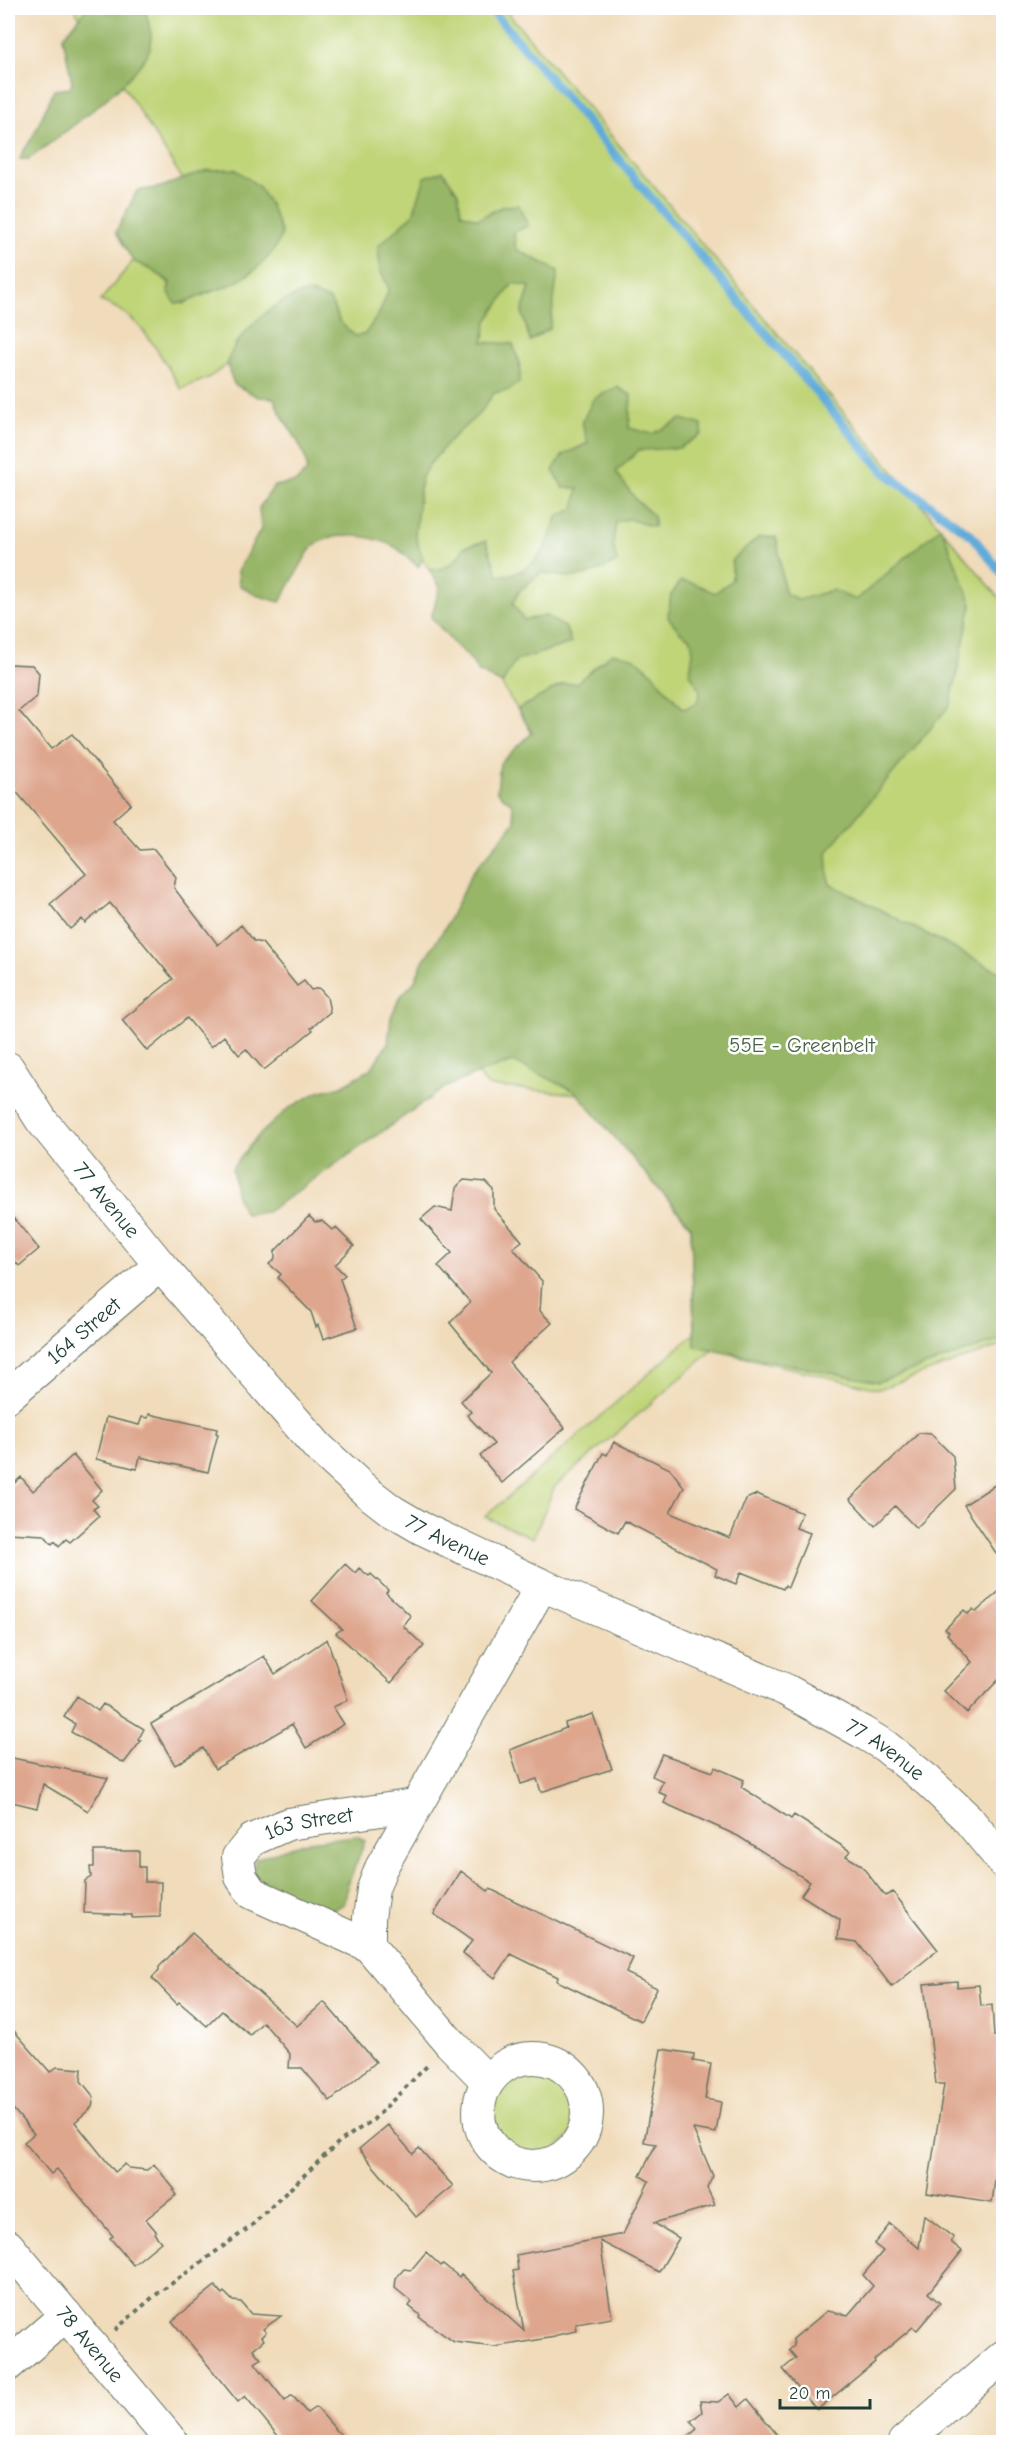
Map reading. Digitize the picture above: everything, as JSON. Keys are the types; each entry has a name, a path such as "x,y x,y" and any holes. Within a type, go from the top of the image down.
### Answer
{"street":[{"name":"77 Avenue","path":"8,1068 42,1121 160,1265 318,1447 366,1491 421,1528 542,1586 786,1690 877,1741 908,1763 967,1818 1004,1863"},
{"name":"164 Street","path":"8,1396 160,1265"},
{"path":"369,1946 369,1918 374,1889 381,1868 414,1805 542,1586"},
{"name":"163 Street","path":"414,1805 288,1824 252,1840 238,1857 241,1877 252,1893 369,1946 450,2043 488,2082"},
{"name":"78 Avenue","path":"8,2246 172,2442"},
{"path":"8,2365 66,2315"},
{"path":"904,2442 1004,2356"}],"path":[{"path":"109,2335 153,2297 250,2227 339,2142 373,2120 434,2059"}],"green space":[{"path":"74,8 504,8 941,528 592,828 267,312 235,344 228,364 208,378 181,389 157,349 138,325 115,307 100,301 133,261 162,277 173,288 183,304 244,276"},
{"path":"85,8 145,8 151,33 150,48 143,61 114,92 29,159 20,159 54,90 70,88 72,82 63,37 86,10"},
{"path":"235,169 258,186 270,204 282,234 278,243 260,265 237,282 187,301 175,303 168,291 170,282 133,261 116,232 137,191 161,187 207,170"},
{"path":"443,171 458,193 461,213 478,219 503,206 519,205 528,226 514,232 516,249 558,271 550,328 530,341 522,312 530,287 513,283 487,321 483,342 513,344 520,365 520,381 509,390 494,393 480,413 452,438 429,465 421,479 415,535 423,559 418,567 400,550 384,542 364,537 342,536 313,546 280,602 256,595 239,585 238,570 261,529 259,508 274,486 296,482 307,471 303,452 274,398 258,397 234,384 228,365 232,352 248,329 272,308 297,295 308,293 330,300 340,322 355,336 365,334 380,312 389,289 380,270 378,246 413,215 425,177"},
{"path":"617,387 631,395 629,428 652,434 682,419 702,425 702,434 679,448 639,450 616,472 636,500 654,516 654,527 628,519 616,522 613,544 617,562 581,576 563,577 542,572 519,591 513,604 524,620 546,616 566,628 571,643 515,661 502,684 479,672 467,655 454,644 431,617 440,587 429,569 441,569 454,561 464,547 486,541 498,576 521,570 538,558 549,539 557,517 574,509 578,488 563,488 553,470 563,455 588,443 582,422 594,398"},
{"path":"941,527 972,604 950,705 827,852 829,883 1003,974 1003,1339 878,1382 695,1346 691,1226 575,1091 514,1062 483,1071 446,1087 267,1212 245,1214 237,1198 232,1168 257,1137 289,1108 318,1092 342,1086 371,1069 388,1043 391,1017 400,997 415,981 423,961 445,928 472,873 515,822 512,804 497,792 500,763 532,733 518,709 563,684 576,683 612,653 629,656 645,666 684,709 697,703 700,691 690,673 693,652 691,639 680,632 668,617 671,595 681,581 693,583 715,593 732,580 732,560 759,537 776,537 786,594 799,600 832,590 856,600"},
{"name":"55E - Greenbelt","path":"941,528 1003,602 1003,1345 879,1389 713,1350 555,1486 533,1538 485,1517 694,1334 691,1227 578,1094 488,1086 469,1064 972,604"},
{"path":"357,1836 365,1841 348,1884 344,1904 329,1912 270,1890 254,1874 255,1859 309,1841"},
{"path":"532,2066 549,2070 564,2079 573,2094 577,2111 573,2128 564,2143 549,2152 532,2156 515,2152 500,2143 491,2128 487,2111 491,2094 500,2079 515,2070"}],"building":[{"path":"8,664 32,665 39,673 37,696 19,711 51,749 72,734 131,804 113,820 140,850 154,849 176,877 174,888 218,945 241,925 254,941 262,943 297,986 304,981 311,990 319,988 327,997 330,1012 311,1028 313,1030 264,1070 246,1049 239,1055 224,1036 211,1047 187,1018 147,1051 122,1020 173,979 110,903 85,923 82,919 70,929 50,904 86,874 8,782"},
{"path":"464,1180 486,1182 494,1190 494,1209 522,1241 513,1248 542,1281 540,1311 552,1323 509,1362 565,1428 502,1483 480,1456 494,1444 467,1415 471,1412 461,1401 491,1373 450,1323 470,1302 438,1266 452,1253 421,1219 435,1207 452,1211 455,1188"},
{"path":"8,1211 39,1249 19,1266 8,1253"},
{"path":"309,1216 315,1222 322,1221 332,1230 336,1228 354,1246 335,1265 345,1275 340,1279 357,1328 323,1339 311,1312 278,1278 281,1274 269,1264 275,1259 275,1251"},
{"path":"149,1414 217,1429 218,1434 208,1472 140,1457 137,1469 96,1459 106,1417 139,1425 142,1417 148,1418"},
{"path":"919,1433 931,1434 953,1456 956,1489 916,1528 895,1506 875,1526 850,1499"},
{"path":"614,1442 670,1469 684,1487 670,1513 730,1538 746,1499 757,1494 802,1513 796,1528 810,1533 788,1587 785,1585 783,1589 741,1572 736,1584 715,1575 717,1569 625,1521 618,1533 574,1509 603,1453 607,1455"},
{"path":"73,1455 102,1490 92,1500 98,1506 93,1509 99,1516 70,1542 66,1539 59,1546 55,1541 52,1544 44,1535 8,1533 8,1489 21,1477 33,1491"},
{"path":"1004,1479 1004,1565 964,1505"},
{"path":"345,1564 355,1573 359,1568 369,1576 371,1574 388,1590 386,1593 411,1616 403,1626 424,1646 391,1683 336,1633 342,1629 312,1601"},
{"path":"1004,1587 1004,1674 967,1713 944,1691 972,1662 945,1629 964,1610 968,1614 973,1609 976,1612"},
{"path":"327,1639 348,1700 333,1707 344,1724 306,1748 292,1724 215,1769 203,1748 175,1765 151,1724 264,1656 275,1674"},
{"path":"77,1696 98,1711 103,1704 144,1729 138,1740 141,1741 124,1763 71,1732 75,1724 64,1717"},
{"path":"593,1714 612,1769 541,1792 537,1779 521,1784 510,1750 566,1728 565,1723"},
{"path":"662,1754 713,1772 715,1767 744,1780 741,1787 791,1819 794,1815 850,1851 846,1856 861,1865 885,1896 893,1892 938,1950 892,1987 857,1942 838,1939 840,1920 801,1895 810,1882 738,1836 664,1803 667,1796 658,1792 663,1781 652,1776"},
{"path":"8,1757 108,1778 88,1811 43,1784 37,1808 8,1801"},
{"path":"94,1851 139,1851 139,1867 145,1867 145,1882 161,1882 160,1917 132,1918 132,1915 84,1913 85,1881 91,1877 90,1867 94,1867"},
{"path":"461,1871 488,1891 490,1889 633,1958 626,1973 657,1988 641,2021 557,1981 558,1977 511,1954 495,1978 463,1953 472,1941 434,1914"},
{"path":"192,1933 297,2026 324,2002 376,2062 330,2101 302,2068 289,2068 290,2054 263,2022 250,2035 222,2011 207,2026 179,2002 177,2004 152,1978 159,1967"},
{"path":"957,1981 957,1987 979,1985 981,2006 992,2005 994,2036 1000,2036 1004,2074 1004,2136 1001,2135 992,2203 927,2193 944,2084 936,2084 924,1984"},
{"path":"8,2024 50,2072 57,2067 82,2069 81,2081 94,2097 92,2107 75,2122 115,2172 125,2164 129,2168 147,2170 154,2164 175,2190 173,2191 176,2195 146,2219 156,2231 154,2233 161,2242 133,2265 110,2238 113,2236 57,2169 51,2174 24,2142 34,2134 8,2103"},
{"path":"661,2049 694,2054 693,2061 711,2064 705,2099 721,2102 716,2133 693,2129 713,2176 707,2188 715,2205 654,2223 679,2238 659,2272 600,2241 612,2318 576,2324 577,2331 555,2337 495,2347 454,2342 419,2317 420,2315 409,2306 412,2302 395,2288 396,2278 404,2269 411,2270 426,2252 441,2266 443,2264 459,2277 461,2274 524,2331 513,2271 518,2270 516,2255 623,2234 649,2181 640,2176 656,2144 644,2142"},
{"path":"388,2125 413,2154 419,2148 453,2186 416,2217 359,2149"},
{"path":"924,2215 954,2238 951,2242 962,2251 928,2293 940,2303 917,2330 913,2327 817,2410 783,2369 796,2358 789,2350 794,2346 793,2339 827,2311 848,2315 873,2286 863,2275 883,2251 874,2244 890,2224 919,2248"},
{"path":"215,2286 233,2301 241,2302 251,2314 281,2316 263,2329 266,2332 261,2337 264,2340 253,2349 261,2359 255,2363 285,2401 292,2395 307,2413 316,2407 347,2442 283,2442 245,2396 238,2402 172,2321"},
{"path":"729,2394 739,2407 748,2399 783,2442 681,2442 697,2429 691,2421 702,2412 700,2401 718,2402"}],"waterway":[{"path":"490,8 884,472 971,535 1004,576"}]}
